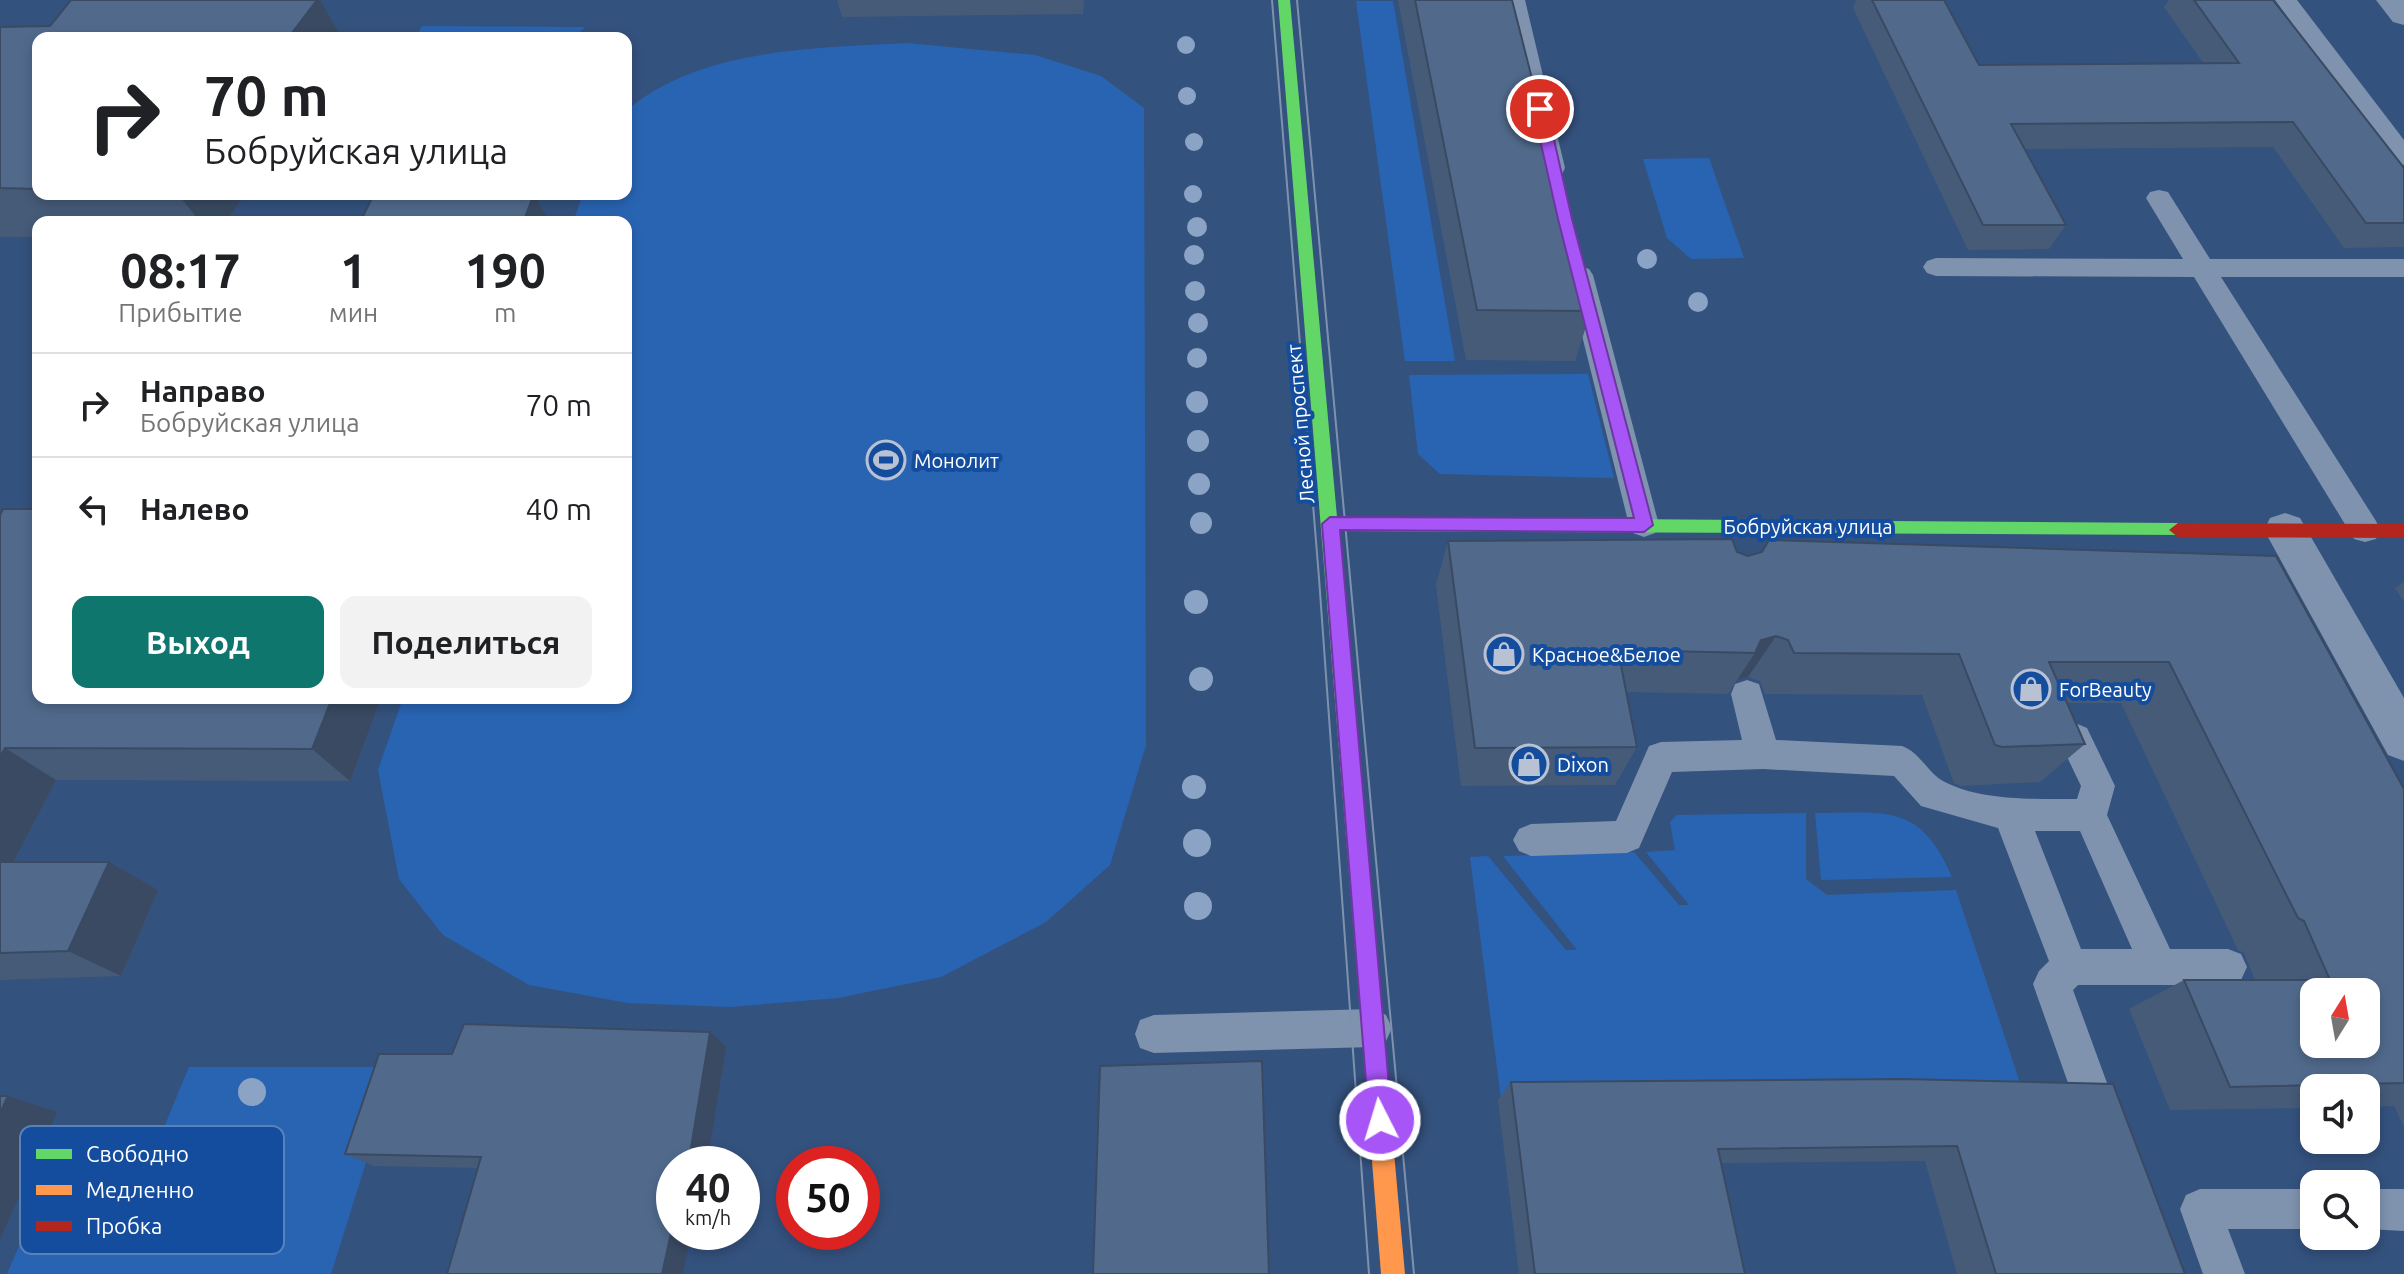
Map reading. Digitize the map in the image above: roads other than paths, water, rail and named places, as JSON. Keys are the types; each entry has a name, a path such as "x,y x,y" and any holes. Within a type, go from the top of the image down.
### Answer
{"main road":[{"name":"Лесной проспект","path":"1284,0 1393,1274"},
{"name":"Бобруйская улица","path":"1330,524 2404,531"}],"street":[{"path":"2391,0 2404,16"},
{"path":"2285,530 2404,741"}],"lane":[{"path":"1514,0 1559,193"},
{"path":"2286,0 2404,157"},
{"path":"2159,198 2365,530"},
{"path":"1573,250 1644,525"},
{"path":"1936,267 2202,265 2404,268"},
{"path":"1710,526 1718,557"},
{"path":"1747,694 1763,754"},
{"path":"2075,738 2098,786 2090,815 2159,966"},
{"path":"1531,840 1627,837 1661,757 1763,754 1902,761 1933,795 2011,815 2090,815"},
{"path":"2011,815 2070,967"},
{"path":"2087,1083 2052,984 2070,967 2228,967"},
{"path":"1154,1034 1373,1028"},
{"path":"2224,1274 2200,1209 2300,1209"},
{"path":"2380,1209 2404,1210"}],"tram line":[{"path":"1272,0 1319,578 1369,1274"},
{"path":"1297,0 1414,1274"}],"place":[{"name":"Монолит","path":"886,460"},
{"name":"Красное&Белое","path":"1504,654"},
{"name":"ForBeauty","path":"2031,689"},
{"name":"Dixon","path":"1529,764"}]}
